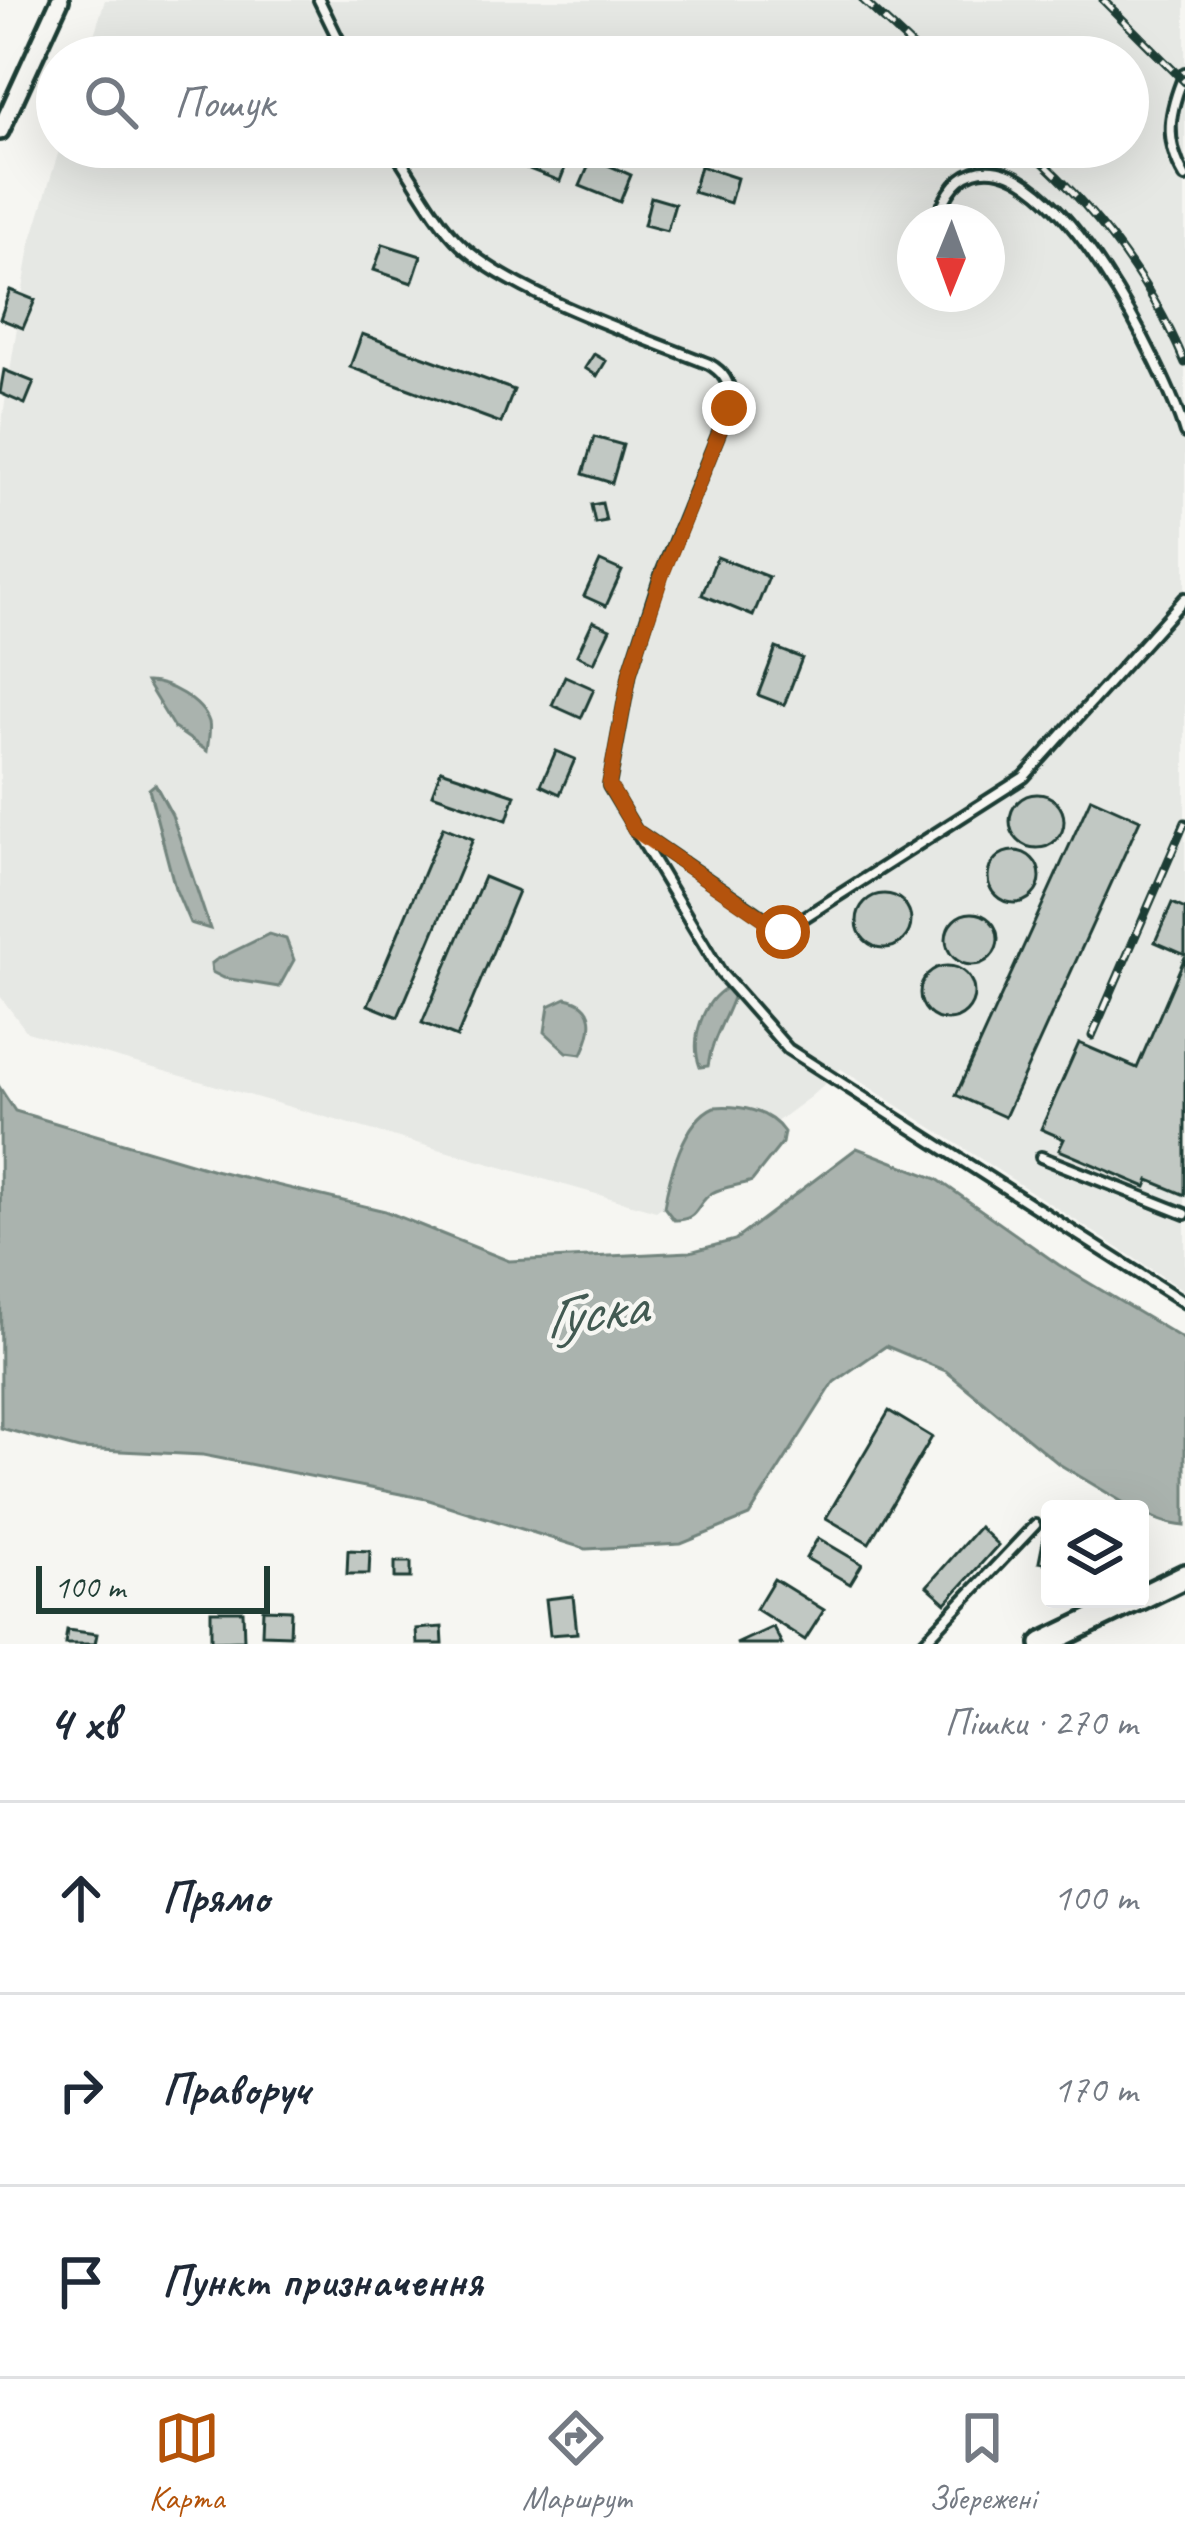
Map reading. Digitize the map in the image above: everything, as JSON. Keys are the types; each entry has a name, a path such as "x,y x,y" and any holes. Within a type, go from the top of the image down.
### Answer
{"main road":[{"path":"1149,1593 1185,1576"},
{"path":"1043,1644 1117,1608"}],"street":[{"path":"44,36 60,0"},
{"path":"0,131 36,52"}],"lane":[{"path":"319,0 337,36"},
{"path":"1185,73 1169,117 1168,136 1185,177"},
{"path":"407,168 459,244 502,273 580,312 710,364 729,386 729,408 662,575 630,672 609,785 721,973 788,1049 1185,1303"},
{"path":"944,204 971,173 988,170 1033,191 1083,242 1129,308 1166,380 1185,434"},
{"path":"635,830 783,932 1024,777 1185,598"},
{"path":"1041,1157 1185,1214"},
{"path":"922,1644 1035,1525"}],"shaded area":[{"path":"105,0 1185,0 1185,1291 841,1069 656,1211 27,1032 0,996 0,434 30,246 54,168 1149,168 1149,36 94,36"}],"water":[{"path":"146,682 173,689 199,707 210,725 207,751 174,728"},
{"path":"155,784 172,815 210,929 190,923 175,888 149,789"},
{"path":"269,934 286,939 294,960 279,987 212,972 216,960"},
{"path":"728,987 734,995 708,1066 700,1067 696,1045 701,1022 711,1002"},
{"path":"566,998 584,1006 590,1019 582,1054 567,1052 545,1032 549,1006"},
{"name":"Гуска","path":"0,1088 15,1111 214,1170 385,1211 509,1261 690,1252 735,1240 857,1148 937,1179 1059,1265 1185,1340 1185,1526 1149,1516 1149,1500 1119,1500 1059,1464 946,1371 886,1346 834,1382 749,1516 681,1544 586,1549 426,1499 203,1455 79,1449 1,1428"},
{"path":"714,1107 762,1114 784,1132 782,1143 752,1181 717,1191 689,1218 674,1220 664,1207 674,1165 694,1124"}],"building":[{"path":"526,168 565,168 560,181"},
{"path":"588,168 615,168 631,175 620,202 580,186"},
{"path":"699,168 737,178 730,203 693,192"},
{"path":"651,197 675,204 667,231 644,225"},
{"path":"383,244 421,256 412,283 374,270"},
{"path":"10,290 35,300 23,328 0,319"},
{"path":"362,334 514,390 501,423 350,367"},
{"path":"594,354 606,361 597,376 585,368"},
{"path":"4,370 34,382 25,404 0,393"},
{"path":"594,437 623,445 612,483 583,474"},
{"path":"602,503 606,521 595,523 591,505"},
{"path":"717,557 769,577 753,616 702,595"},
{"path":"600,561 622,571 606,606 584,596"},
{"path":"593,621 610,629 594,663 577,655"},
{"path":"776,648 802,658 784,705 758,695"},
{"path":"565,676 594,689 581,718 552,705"},
{"path":"556,751 575,759 560,794 541,785"},
{"path":"441,770 515,795 507,820 432,794"},
{"path":"1037,794 1056,802 1064,821 1056,840 1037,848 1018,840 1010,821 1018,802"},
{"path":"1091,798 1140,820 1005,1117 956,1095"},
{"path":"443,827 473,839 398,1017 368,1005"},
{"path":"1014,851 1033,858 1040,877 1033,896 1014,903 995,896 988,877 995,858"},
{"path":"484,877 518,891 457,1037 422,1023"},
{"path":"884,894 903,902 911,921 903,940 884,948 865,940 857,921 865,902"},
{"path":"1172,903 1185,909 1185,955 1155,942"},
{"path":"972,913 991,920 998,939 991,958 972,965 953,958 946,939 953,920"},
{"path":"1185,957 1185,1195 1149,1180 1146,1187 1059,1150 1064,1139 1041,1129 1079,1043 1137,1068"},
{"path":"947,966 966,974 974,993 966,1012 947,1020 928,1012 920,993 928,974"},
{"path":"889,1411 932,1437 869,1543 826,1518"},
{"path":"979,1527 998,1545 946,1603 927,1586"},
{"path":"818,1538 862,1564 850,1584 806,1558"},
{"path":"348,1550 370,1551 369,1574 347,1574"},
{"path":"395,1562 411,1562 411,1578 395,1578"},
{"path":"774,1579 824,1610 805,1640 756,1609"},
{"path":"573,1596 577,1633 550,1635 546,1599"},
{"path":"263,1609 291,1610 290,1635 262,1634"},
{"path":"211,1611 243,1611 244,1640 211,1641"},
{"path":"442,1627 443,1644 417,1644 416,1629"},
{"path":"773,1627 782,1644 736,1644"},
{"path":"67,1630 97,1634 95,1644 65,1644"}],"railway":[{"path":"863,0 902,36"},
{"path":"1103,0 1139,36"},
{"path":"1149,46 1185,82"},
{"path":"1048,168 1118,246 1155,302 1185,363"},
{"path":"1092,1036 1185,822"}],"route":[{"path":"729,408 662,575 630,672 609,785 635,830 783,932"}]}
